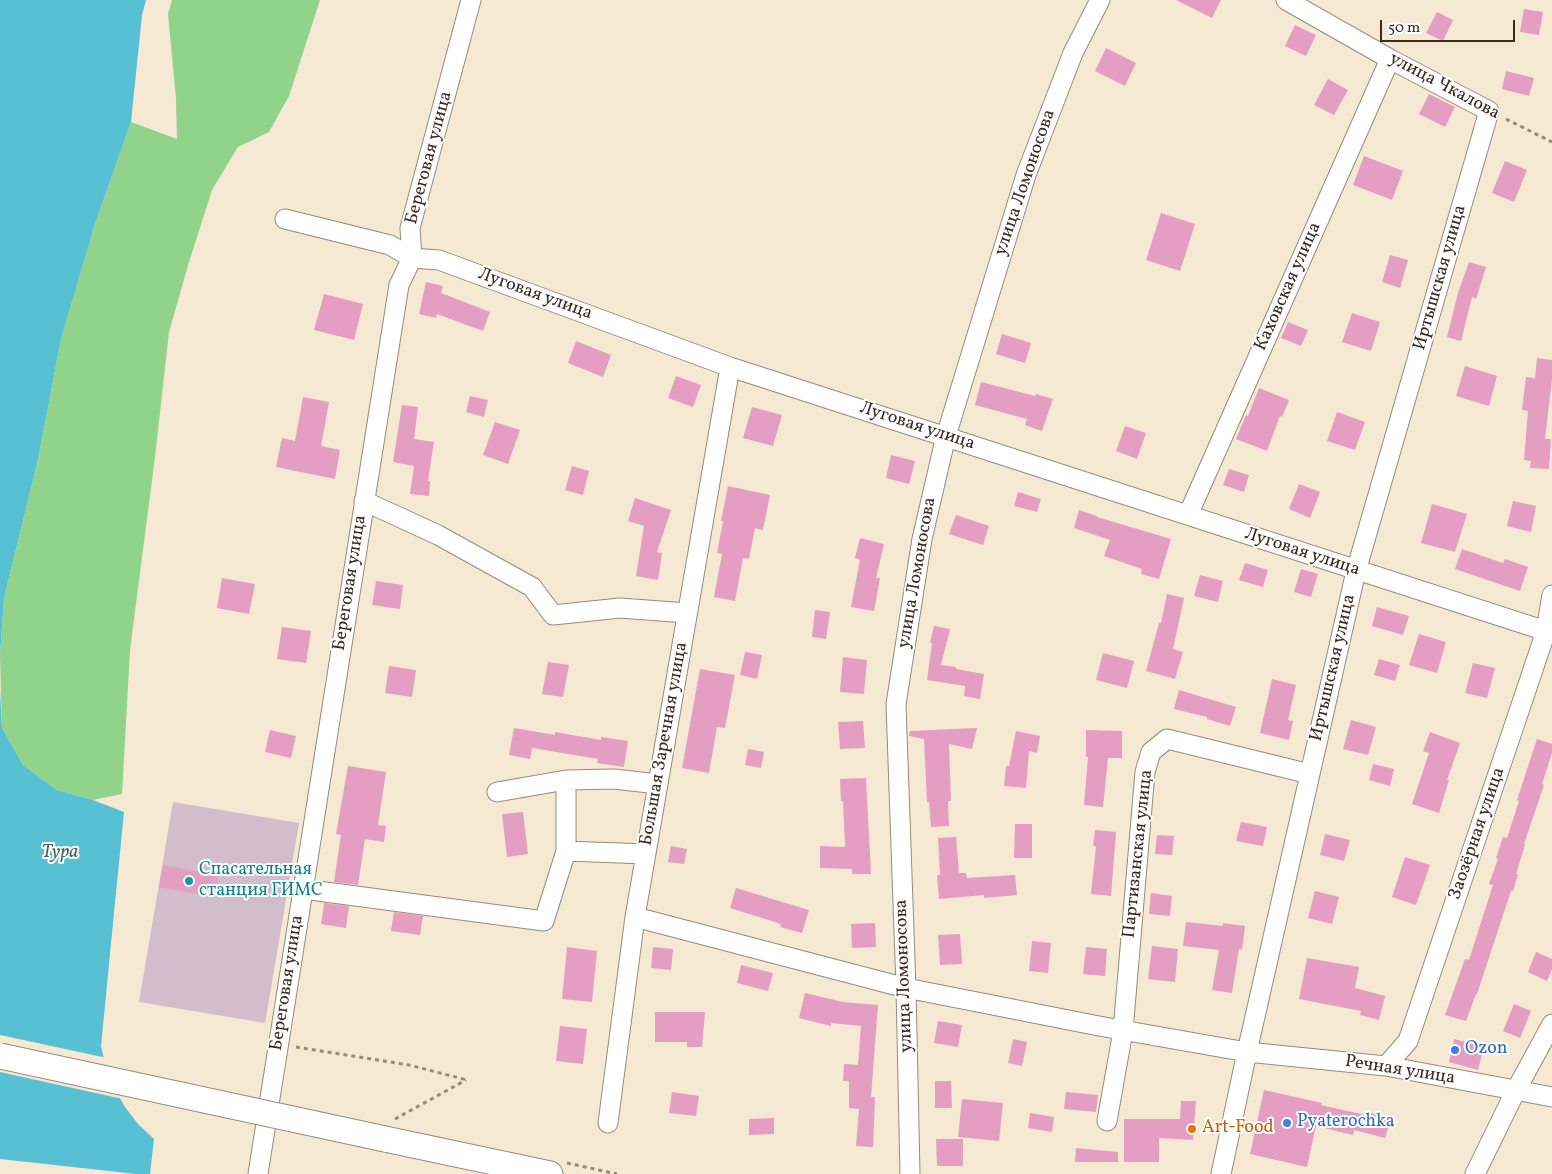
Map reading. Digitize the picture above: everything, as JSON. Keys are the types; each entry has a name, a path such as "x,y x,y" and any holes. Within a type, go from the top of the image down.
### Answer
{"main road":[{"path":"0,1056 386,1131 550,1174"}],"street":[{"name":"Береговая улица","path":"258,1174 399,285 412,258 410,228 471,0"},
{"name":"улица Ломоносова","path":"910,1174 906,988 896,704 922,539 946,436 1026,175 1073,52 1100,0"},
{"name":"улица Чкалова","path":"1286,0 1390,59 1489,111"},
{"name":"Каховская улица","path":"1188,515 1390,59"},
{"name":"Иртышская улица","path":"1221,1174 1356,571 1489,111"},
{"name":"Луговая улица","path":"285,219 390,245 412,258 439,260 730,367 1549,632"},
{"name":"Большая Заречная улица","path":"608,1123 635,917 730,367"},
{"path":"364,501 438,534 532,587 553,615 620,608 687,613"},
{"name":"Заозёрная улица","path":"1386,1066 1408,1041 1549,632 1552,595"},
{"name":"Партизанская улица","path":"1106,1121 1123,1030 1145,772 1151,752 1168,739 1310,774"},
{"path":"497,792 566,780 614,779 658,784"},
{"path":"303,889 544,921 566,851 566,780"},
{"path":"566,851 646,854"},
{"name":"Речная улица","path":"635,917 906,988 1247,1052 1386,1066 1552,1098"},
{"path":"1475,1174 1516,1090 1552,1024"}],"path":[{"name":"улица Чкалова","path":"1489,111 1552,142"},
{"path":"278,1044 409,1065 468,1080 386,1131"}],"shaded area":[{"path":"173,802 299,823 265,1023 139,1002"}],"green space":[{"path":"172,0 320,0 289,96 269,132 238,147 212,190 169,332 130,650 122,794 93,800 57,790 23,765 2,728 0,656 4,598 38,460 61,339 95,224 131,122 177,139 176,99 168,14"}],"water":[{"path":"0,0 146,0 142,15 131,122 95,224 61,339 38,460 4,598 0,656"},
{"name":"Тура","path":"0,689 2,728 23,765 57,790 93,800 124,812 101,1046 114,1088 138,1124 154,1139 150,1174 0,1174"}],"pier":[{"path":"118,877 120,878 111,967 109,967"},
{"path":"0,1035 107,1058 116,1087 123,1099 0,1072"},
{"path":"0,1159 136,1174 0,1174"}],"building":[{"path":"1176,0 1221,0 1212,18"},
{"path":"1524,9 1543,12 1539,35 1520,32"},
{"path":"1437,12 1453,20 1443,41 1426,33"},
{"path":"1295,25 1316,35 1306,56 1285,46"},
{"path":"1106,48 1136,63 1125,86 1095,71"},
{"path":"1506,71 1534,78 1529,96 1502,89"},
{"path":"1328,79 1348,90 1334,115 1314,105"},
{"path":"1429,94 1455,107 1445,127 1419,114"},
{"path":"1364,156 1403,171 1392,200 1353,185"},
{"path":"1505,161 1527,170 1514,202 1492,193"},
{"path":"1161,213 1195,224 1180,271 1146,260"},
{"path":"1390,255 1408,260 1400,288 1382,282"},
{"path":"1469,262 1486,267 1476,299 1472,297 1461,341 1447,337 1458,293"},
{"path":"426,282 443,286 441,293 490,312 483,331 437,314 436,318 419,314"},
{"path":"324,294 363,304 354,340 314,330"},
{"path":"1352,313 1380,322 1371,351 1342,342"},
{"path":"1288,322 1308,330 1301,346 1281,338"},
{"path":"1002,334 1031,343 1025,363 996,354"},
{"path":"576,341 611,355 603,377 568,363"},
{"path":"1537,358 1552,360 1552,379 1545,439 1551,439 1549,469 1530,468 1531,461 1524,460 1528,411 1522,410 1526,377 1535,378"},
{"path":"1465,366 1497,376 1489,406 1456,396"},
{"path":"676,376 701,385 693,407 668,398"},
{"path":"981,382 1053,399 1042,431 1025,425 1027,419 975,405"},
{"path":"1259,388 1289,400 1282,417 1280,416 1267,451 1236,439"},
{"path":"470,396 488,400 484,417 466,412"},
{"path":"303,397 329,402 321,446 340,450 335,479 276,467 282,438 295,441"},
{"path":"402,405 418,407 414,439 434,442 428,481 430,481 429,496 410,494 414,466 393,462"},
{"path":"752,407 782,415 773,446 743,438"},
{"path":"1337,412 1365,422 1355,450 1327,441"},
{"path":"495,422 520,430 508,464 483,455"},
{"path":"1125,426 1146,433 1137,459 1116,451"},
{"path":"891,455 915,461 909,484 886,478"},
{"path":"572,466 589,471 583,495 565,490"},
{"path":"1229,469 1249,475 1244,492 1223,485"},
{"path":"1299,484 1320,492 1310,518 1289,509"},
{"path":"728,486 770,495 763,530 755,528 749,559 743,558 735,601 714,597 722,554 717,553 723,521 721,521"},
{"path":"1018,492 1041,499 1037,512 1014,506"},
{"path":"635,498 671,510 657,552 662,553 658,580 636,576 644,526 628,521"},
{"path":"1513,501 1536,506 1531,532 1507,526"},
{"path":"1432,504 1467,514 1455,552 1421,543"},
{"path":"1079,510 1171,539 1159,579 1141,574 1142,569 1104,556 1110,540 1074,528"},
{"path":"956,515 989,526 983,545 949,534"},
{"path":"860,538 884,544 876,578 880,578 874,611 851,607 860,560 855,558"},
{"path":"1462,549 1503,563 1505,559 1528,567 1520,591 1455,569"},
{"path":"1245,563 1268,570 1263,587 1239,580"},
{"path":"1301,569 1318,574 1311,597 1294,592"},
{"path":"1200,575 1223,581 1218,602 1194,596"},
{"path":"222,578 255,584 249,614 217,608"},
{"path":"376,581 403,585 400,609 372,605"},
{"path":"1167,594 1184,598 1173,649 1183,652 1175,679 1146,671 1159,623 1161,623"},
{"path":"1377,607 1409,616 1403,635 1372,626"},
{"path":"815,610 830,612 826,639 812,637"},
{"path":"934,626 950,629 941,665 984,674 980,699 964,696 965,686 927,680 932,643 930,643"},
{"path":"282,627 311,631 306,663 277,659"},
{"path":"1419,634 1446,642 1437,673 1409,665"},
{"path":"745,652 762,655 757,679 740,675"},
{"path":"1103,653 1134,661 1127,688 1096,680"},
{"path":"843,657 867,660 864,694 840,692"},
{"path":"1379,659 1400,665 1395,681 1374,675"},
{"path":"548,662 569,665 563,697 542,694"},
{"path":"1473,663 1495,668 1487,698 1465,693"},
{"path":"389,666 416,670 412,697 385,693"},
{"path":"700,669 735,675 725,728 717,727 709,773 682,768"},
{"path":"1272,679 1296,685 1288,720 1293,721 1289,740 1260,733"},
{"path":"1179,690 1236,707 1230,726 1207,719 1207,717 1174,709"},
{"path":"1351,720 1376,727 1368,755 1343,749"},
{"path":"863,721 865,748 840,749 838,722"},
{"path":"514,728 555,735 555,732 601,740 601,737 628,741 624,767 597,763 598,759 532,748 530,759 509,755"},
{"path":"977,728 972,749 949,744 951,801 948,801 949,826 931,827 929,802 927,802 924,739 909,736 910,731"},
{"path":"270,730 296,736 291,758 265,752"},
{"path":"1086,730 1122,731 1122,758 1108,758 1103,807 1084,805 1088,757 1086,757"},
{"path":"1016,731 1040,736 1037,753 1029,751 1026,788 1004,786 1006,766 1009,766"},
{"path":"1430,732 1460,743 1447,780 1449,780 1439,813 1412,804 1429,753 1423,751"},
{"path":"1537,739 1552,744 1552,753 1542,784 1544,785 1524,844 1513,891 1511,891 1477,994 1466,1021 1445,1015 1465,959 1469,960 1493,885 1489,884 1498,859 1496,858 1503,837 1507,838"},
{"path":"748,749 764,752 761,768 745,765"},
{"path":"1373,764 1394,769 1390,786 1369,780"},
{"path":"348,766 386,772 378,825 386,826 384,842 365,839 358,885 334,882 341,835 336,834"},
{"path":"866,778 871,874 852,874 852,869 820,868 820,846 845,847 840,779"},
{"path":"523,812 528,854 507,857 502,814"},
{"path":"1241,822 1267,827 1263,846 1236,841"},
{"path":"1015,824 1032,824 1032,858 1014,858"},
{"path":"1095,830 1116,832 1111,896 1091,894 1096,846 1093,846"},
{"path":"1325,834 1350,840 1344,861 1320,855"},
{"path":"1157,835 1174,836 1172,855 1155,854"},
{"path":"956,837 959,873 966,873 967,878 1015,875 1017,895 984,898 984,895 939,899 937,875 940,875 938,838"},
{"path":"671,846 687,849 684,864 668,862"},
{"path":"1405,857 1430,865 1416,905 1392,897"},
{"name":"Спасательная станция ГИМС","path":"163,865 219,875 215,897 159,887"},
{"path":"736,888 809,910 802,933 780,927 781,924 730,908"},
{"path":"1315,891 1339,897 1332,924 1308,918"},
{"path":"1151,893 1172,896 1170,916 1149,914"},
{"path":"324,903 349,906 346,928 321,924"},
{"path":"394,912 423,916 420,935 391,931"},
{"path":"1186,922 1223,926 1223,923 1245,926 1242,950 1239,949 1232,993 1212,990 1219,950 1183,946"},
{"path":"875,923 876,947 852,948 851,924"},
{"path":"960,934 962,964 940,965 938,935"},
{"path":"1032,941 1051,943 1048,973 1029,971"},
{"path":"1152,946 1178,949 1175,982 1148,979"},
{"path":"567,947 597,951 592,1002 562,999"},
{"path":"653,947 673,949 671,970 651,968"},
{"path":"1086,947 1107,949 1105,976 1083,974"},
{"path":"1536,952 1552,959 1552,969 1547,981 1528,972"},
{"path":"1307,958 1359,967 1355,988 1385,996 1379,1020 1360,1015 1361,1011 1299,999"},
{"path":"741,965 773,973 768,991 737,983"},
{"path":"805,993 843,1002 878,1005 871,1097 875,1097 873,1147 856,1146 859,1109 849,1108 849,1081 843,1081 844,1064 858,1065 861,1026 831,1023 831,1026 799,1018"},
{"path":"1514,1004 1531,1011 1520,1038 1503,1031"},
{"path":"655,1012 705,1012 702,1047 687,1047 687,1042 655,1042"},
{"path":"938,1021 962,1025 958,1047 934,1043"},
{"path":"560,1026 587,1029 583,1064 556,1061"},
{"path":"1013,1039 1027,1042 1022,1066 1008,1063"},
{"path":"1454,1039 1484,1047 1478,1070 1449,1062"},
{"path":"935,1081 951,1081 952,1108 935,1108"},
{"name":"Pyaterochka","path":"1264,1090 1370,1116 1371,1113 1391,1118 1385,1138 1354,1130 1353,1135 1316,1126 1307,1167 1250,1154"},
{"path":"672,1092 699,1096 696,1116 669,1113"},
{"path":"1066,1092 1098,1095 1096,1112 1064,1109"},
{"path":"962,1099 1003,1103 999,1141 958,1137"},
{"path":"1181,1101 1196,1101 1193,1140 1159,1138 1159,1162 1124,1162 1124,1119 1180,1119"},
{"path":"1030,1113 1054,1117 1052,1132 1028,1128"},
{"path":"774,1118 774,1134 749,1135 749,1119"},
{"path":"936,1139 963,1139 963,1166 937,1166"},
{"path":"1076,1148 1118,1152 1118,1162 1075,1162"}],"place":[{"name":"Спасательная станция ГИМС","path":"189,881"},
{"name":"Ozon","path":"1455,1050"},
{"name":"Pyaterochka","path":"1287,1123"},
{"name":"Art-Food","path":"1192,1129"}]}
